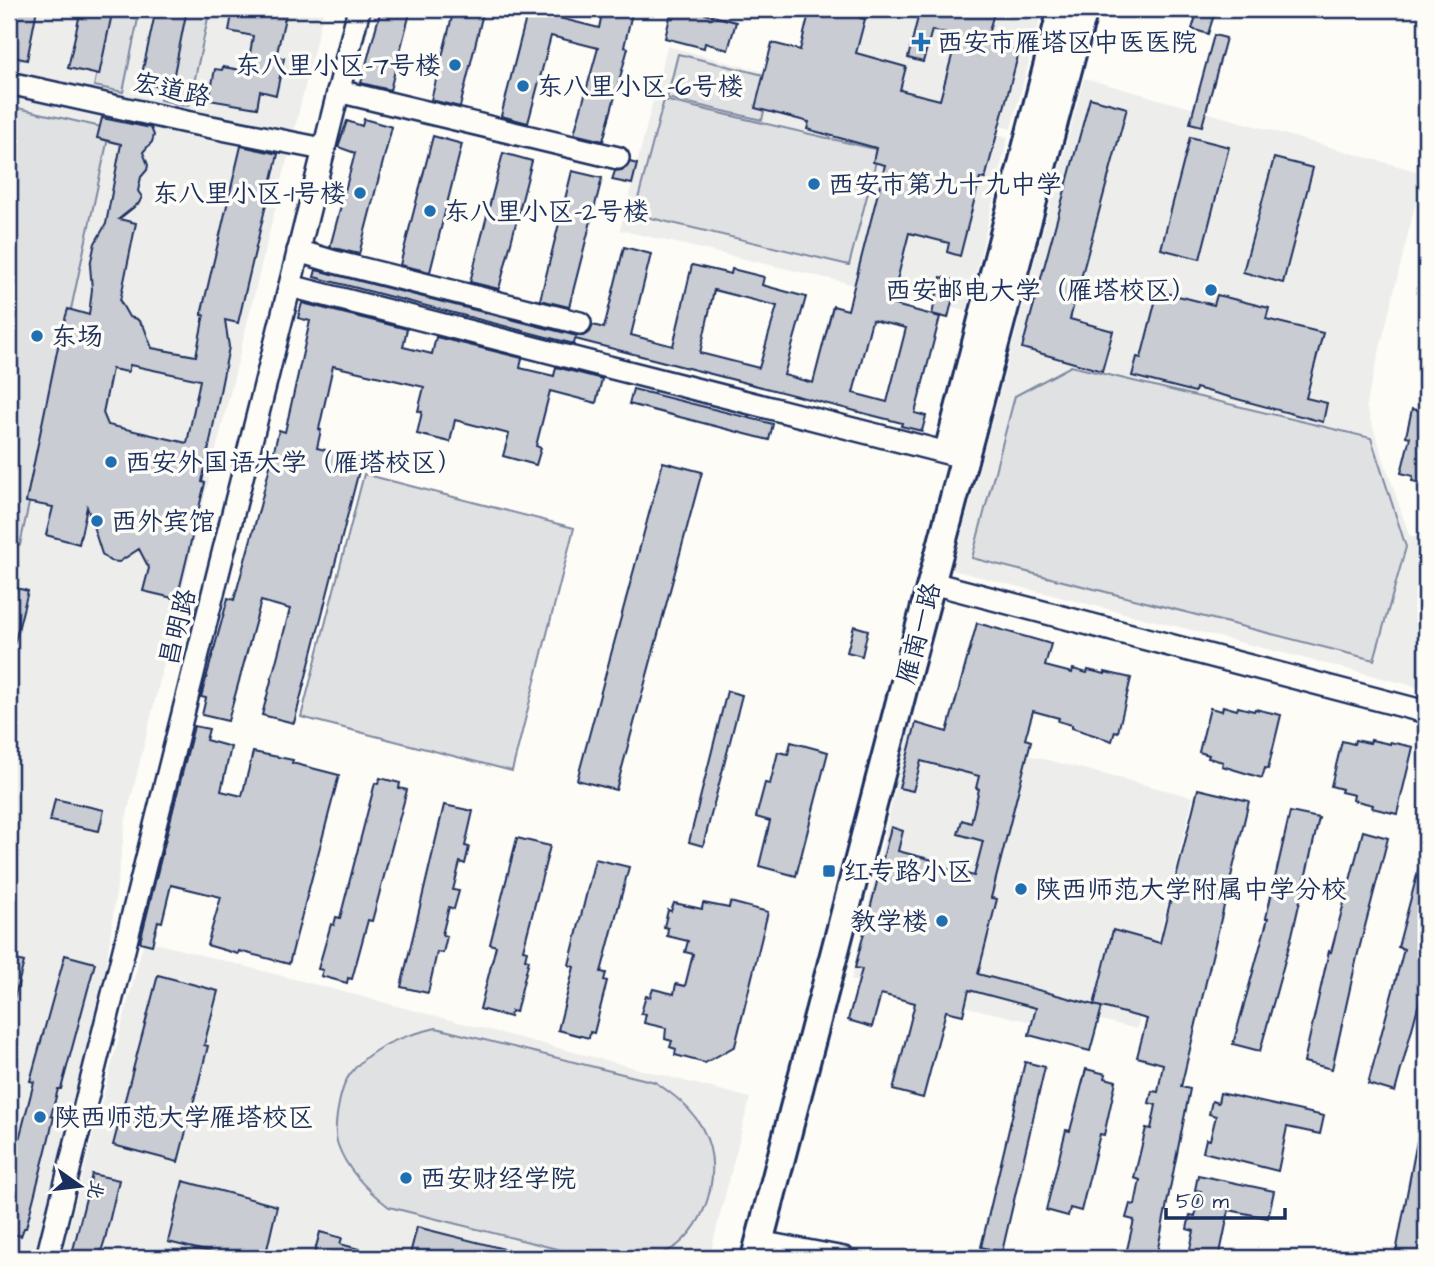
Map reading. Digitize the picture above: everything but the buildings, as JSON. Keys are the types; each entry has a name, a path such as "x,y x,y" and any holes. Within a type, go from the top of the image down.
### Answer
{"main road":[{"name":"雁南一路","path":"757,1250 932,583 956,455 1062,9"},
{"name":"雁南一路","path":"738,1258 878,726 1084,9"}],"street":[{"name":"昌明路","path":"47,1258 359,9"},
{"name":"宏道路","path":"9,83 323,149"},
{"path":"338,91 618,158"},
{"path":"298,251 580,323"},
{"path":"290,286 956,455"},
{"path":"932,583 1426,712"},
{"path":"757,1250 844,1258"}],"shaded area":[{"name":"西安外国语大学（雁塔校区）","path":"9,9 324,9 126,819 105,975 36,1258 9,1258"},
{"path":"110,9 140,9 123,92 94,86"},
{"path":"179,9 210,9 189,106 160,100"},
{"name":"西安市雁塔区中医医院","path":"816,9 1043,9 1011,129 799,75"},
{"name":"西安市第九十九中学","path":"667,46 1008,137 967,311 620,230"},
{"path":"678,54 772,77 762,120 667,98"},
{"name":"西安邮电大学（雁塔校区）","path":"1084,78 1423,173 1366,406 1409,535 1426,540 1426,689 952,570"},
{"path":"664,100 879,150 849,265 634,214"},
{"name":"东场","path":"9,106 110,129 20,545 9,543"},
{"path":"1071,366 1371,438 1406,547 1374,660 972,558 1015,396"},
{"path":"364,474 574,528 512,771 301,717"},
{"name":"陕西师范大学附属中学分校","path":"910,725 1193,797 1137,1029 1088,1017 1083,1034 851,980"},
{"name":"西安财经学院","path":"144,940 750,1098 709,1258 61,1258"},
{"path":"436,1028 655,1082 675,1096 701,1126 711,1157 712,1173 706,1204 690,1232 676,1247 653,1256 593,1258 389,1207 381,1201 353,1172 338,1145 337,1119 343,1087 353,1070 375,1051 397,1040"}],"place":[{"name":"西安市雁塔区中医医院","path":"921,42"},
{"name":"东八里小区-7号楼","path":"455,65"},
{"name":"东八里小区-6号楼","path":"523,86"},
{"name":"西安市第九十九中学","path":"814,184"},
{"name":"东八里小区-1号楼","path":"360,193"},
{"name":"东八里小区-2号楼","path":"430,211"},
{"name":"西安邮电大学（雁塔校区）","path":"1211,290"},
{"name":"东场","path":"37,336"},
{"name":"西安外国语大学（雁塔校区）","path":"111,462"},
{"name":"西外宾馆","path":"97,521"},
{"name":"红专路小区","path":"829,871"},
{"name":"陕西师范大学附属中学分校","path":"1021,889"},
{"name":"教学楼","path":"942,921"},
{"name":"陕西师范大学雁塔校区","path":"40,1117"},
{"name":"西安财经学院","path":"406,1178"}]}
